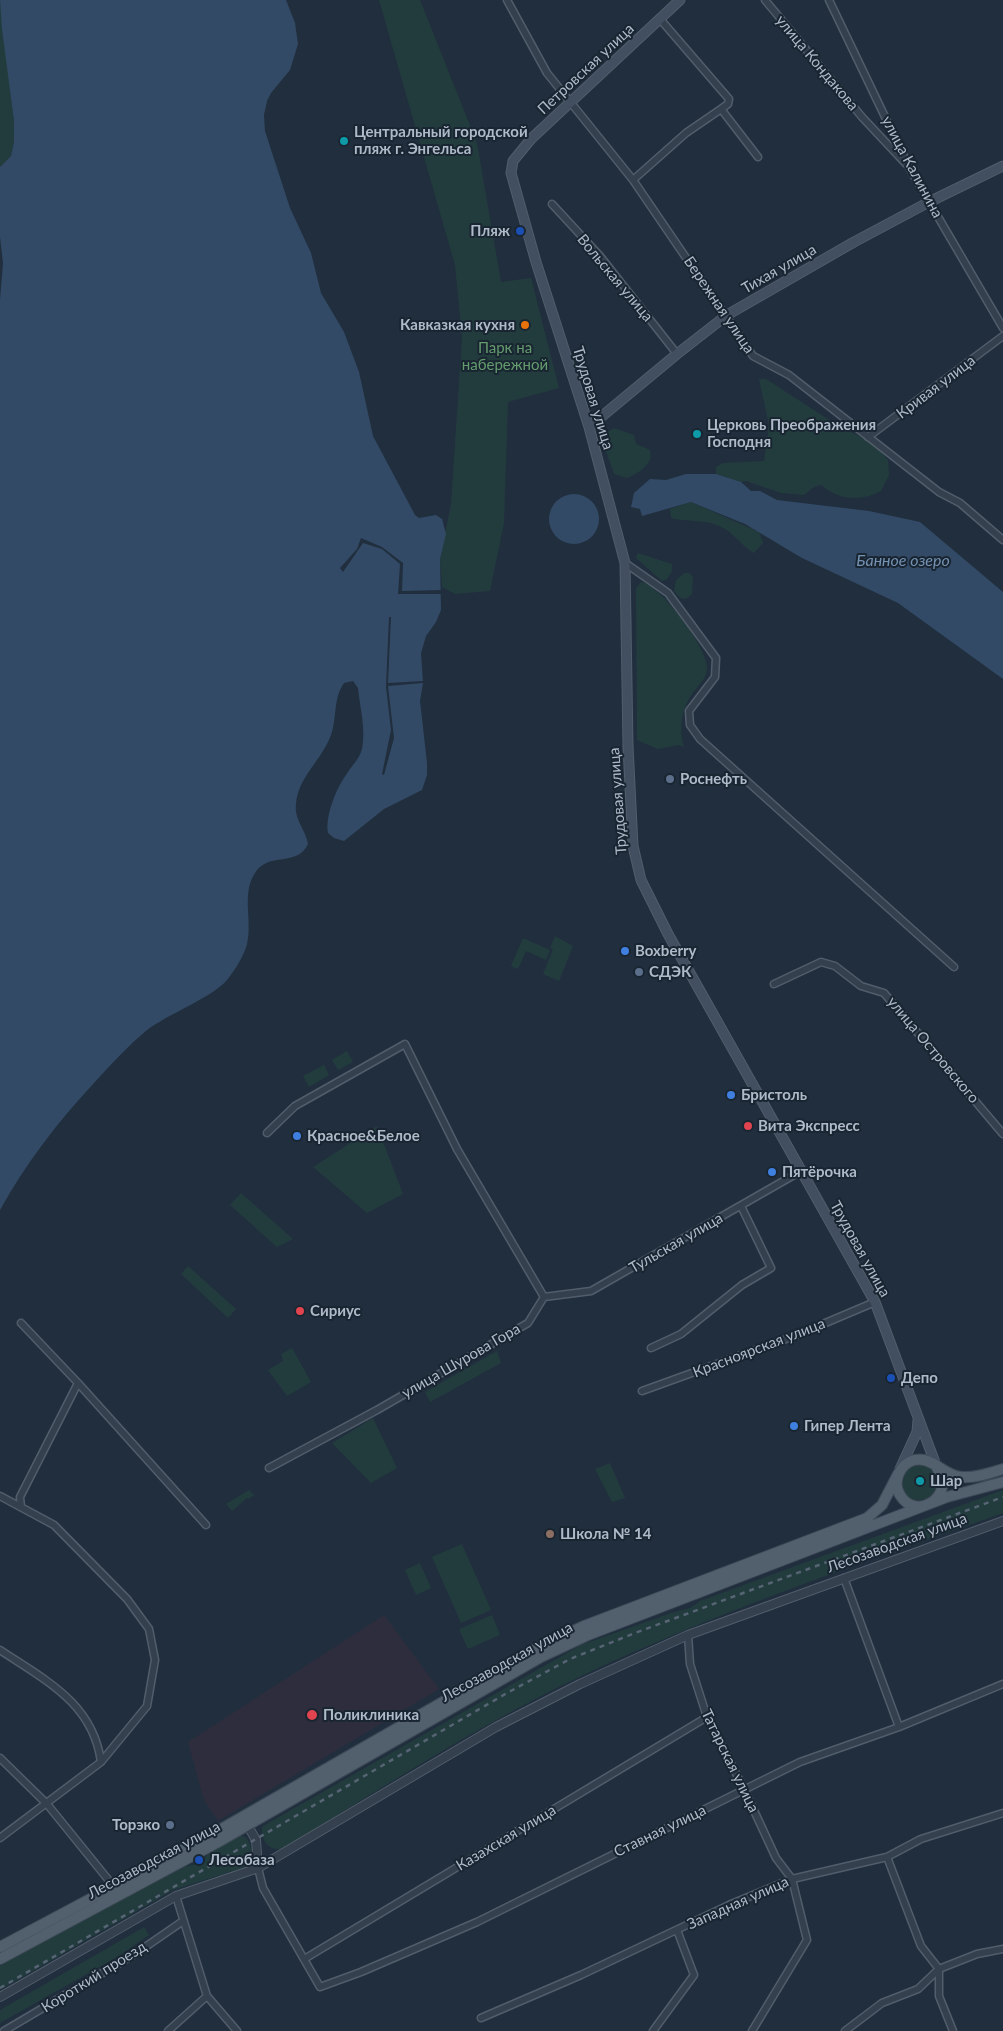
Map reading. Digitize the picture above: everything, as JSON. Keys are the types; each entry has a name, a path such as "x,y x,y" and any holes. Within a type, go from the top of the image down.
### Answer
{"main road":[{"name":"Петровская улица","path":"513,161 531,139 680,0"},
{"name":"Трудовая улица","path":"513,161 511,173 536,262 589,428 625,563 629,796 633,846 642,880 673,942 875,1302 937,1468"},
{"name":"Тихая улица","path":"589,428 677,354 727,315 929,202 1003,166"},
{"path":"918,1418 917,1432 898,1474 897,1489 901,1498 914,1506 929,1505 937,1498 942,1488 942,1477 937,1468"},
{"path":"898,1474 907,1463 916,1460 925,1460 950,1475 961,1477 979,1476 1003,1469"},
{"name":"Лесозаводская улица","path":"0,1959 537,1648 584,1626 867,1518 882,1505 898,1474"},
{"name":"Лесозаводская улица","path":"0,1947 248,1826 541,1658 580,1639 947,1497 1003,1482"}],"street":[{"name":"Бережная улица","path":"507,0 547,73 633,180 727,315 753,356 789,375 939,492 960,503 1003,540"},
{"name":"улица Кондакова","path":"765,0 862,117 910,169"},
{"name":"улица Калинина","path":"830,0 910,169 1003,328"},
{"path":"633,180 686,133 728,104 728,99 660,18"},
{"path":"721,109 758,157"},
{"name":"Вольская улица","path":"552,204 600,256 677,354"},
{"name":"Кривая улица","path":"868,437 1003,336"},
{"path":"625,563 668,593 716,658 715,676 689,711 690,725 700,739 954,967"},
{"name":"улица Островского","path":"774,984 821,962 836,966 861,986 884,993 1003,1134"},
{"path":"268,1133 294,1106 405,1044 457,1149 544,1297"},
{"name":"Тульская улица","path":"544,1297 591,1292 801,1170"},
{"path":"651,1348 681,1334 742,1285 771,1268 741,1206"},
{"name":"улица Шурова Гора","path":"269,1468 377,1410 528,1322 544,1297"},
{"name":"Красноярская улица","path":"642,1391 797,1335 875,1302"},
{"path":"22,1323 206,1525"},
{"path":"21,1507 20,1498 78,1383"},
{"path":"0,1496 54,1524 127,1599 149,1629 155,1660 147,1706 101,1762 0,1838"},
{"name":"Лесозаводская улица","path":"0,1997 176,1896 258,1868 496,1727 580,1684 688,1635 1003,1521"},
{"path":"844,1578 899,1727"},
{"name":"Татарская улица","path":"688,1635 690,1664 707,1718 744,1789 776,1858 792,1879"},
{"path":"0,1650 62,1692 79,1709 99,1748 101,1762"},
{"name":"Ставная улица","path":"306,1958 320,1987 361,1972 477,1922 800,1762 899,1727 1003,1684"},
{"name":"Казахская улица","path":"306,1958 707,1718"},
{"path":"0,1758 47,1804 117,1891"},
{"name":"Западная улица","path":"481,2018 729,1905 792,1879 887,1856 921,1839 1003,1813"},
{"path":"248,1826 256,1840 258,1868 263,1888 306,1958"},
{"path":"887,1856 921,1946 939,1969 939,1996 953,2031"},
{"path":"752,2031 807,1940 792,1879"},
{"path":"176,1896 207,1996 237,2031"},
{"name":"Короткий проезд","path":"4,2031 138,1952 184,1921"},
{"path":"653,2031 694,1975 677,1930"},
{"path":"845,2031 882,2003 918,1989 939,1969 977,1954 1003,1949"},
{"path":"168,2031 207,1996"}],"shaded area":[{"name":"Поликлиника","path":"384,1615 439,1689 218,1821 204,1800 188,1742"}],"green space":[{"path":"0,0 14,121 14,142 11,156 0,167"},
{"name":"Парк на набережной","path":"379,0 420,0 477,143 501,282 531,278 559,388 508,402 504,523 490,591 455,594 442,587 440,559 451,504 462,338 455,265"},
{"path":"759,379 766,379 834,423 874,444 888,460 889,475 881,491 866,497 850,498 835,494 821,485 814,487 804,495 781,493 746,481 741,482 716,474 716,467 723,463 764,461 769,425"},
{"path":"614,428 634,435 636,444 650,450 651,455 648,464 641,471 627,478 614,474 606,451 605,434"},
{"path":"691,502 759,532 763,543 754,553 724,528 707,522 671,518 670,509"},
{"path":"638,553 672,564 672,571 667,579 662,581 636,558"},
{"path":"684,573 690,573 693,578 692,594 686,599 680,598 674,591 676,580"},
{"path":"641,582 649,585 659,593 681,618 705,658 706,674 687,703 682,717 681,732 684,747 679,745 658,749 637,740 636,588"},
{"path":"555,936 573,946 559,981 543,974 553,949 550,948"},
{"path":"523,938 550,950 546,960 526,951 518,969 511,966"},
{"path":"347,1051 353,1062 338,1070 332,1060"},
{"path":"324,1065 329,1075 309,1087 303,1076"},
{"path":"377,1126 403,1194 367,1213 313,1167"},
{"path":"241,1193 293,1239 277,1247 230,1205"},
{"path":"188,1266 236,1309 228,1318 181,1274"},
{"path":"292,1348 311,1382 287,1396 268,1370 283,1361 281,1354"},
{"path":"497,1351 501,1363 430,1402 425,1392"},
{"path":"373,1418 397,1468 371,1483 332,1443"},
{"path":"610,1463 625,1498 612,1502 595,1469"},
{"path":"919,1464 926,1465 932,1469 936,1475 936,1489 932,1495 926,1499 919,1500 912,1499 906,1495 902,1489 901,1482 902,1475 906,1469 912,1465"},
{"path":"249,1490 254,1495 249,1499 247,1498 232,1511 226,1504"},
{"path":"1003,1490 1003,1513 734,1610 629,1654 577,1678 502,1717 282,1849 269,1846 264,1840 262,1827 270,1822 581,1645 690,1608 700,1601"},
{"path":"462,1544 491,1610 461,1623 432,1557"},
{"path":"420,1563 431,1588 416,1595 405,1570"},
{"path":"492,1615 500,1635 468,1649 459,1629"},
{"path":"237,1835 246,1837 251,1850 246,1865 242,1868 173,1890 0,1990 0,1964 186,1866 198,1863 216,1848"},
{"path":"144,1927 149,1935 117,1957 0,2023 0,2010"}],"water":[{"path":"0,0 286,0 295,23 298,44 290,70 271,93 267,101 264,115 265,131 290,208 311,253 321,293 344,332 359,372 373,436 415,515 419,518 436,515 442,519 446,534 440,559 441,610 436,622 426,636 421,653 423,683 420,701 427,763 427,775 422,790 384,809 344,841 334,838 328,833 328,819 335,795 359,756 363,742 358,688 353,681 344,683 338,695 331,735 322,753 301,785 298,794 296,810 298,820 308,844 298,855 263,865 252,878 248,896 249,925 247,944 236,967 227,980 212,993 147,1030 120,1055 55,1128 20,1176 0,1210 0,300 3,263 0,237 0,167 11,156 14,142 14,121"},
{"name":"Банное озеро","path":"686,474 716,474 741,482 751,491 760,491 777,500 869,511 920,522 1003,592 1003,679 898,603 802,558 745,524 691,502 642,516 640,509 631,507 634,493 650,479 666,480"},
{"path":"574,494 588,498 595,505 599,519 595,533 588,540 574,544 560,540 553,533 549,519 553,505 560,498"}],"pier":[{"path":"361,538 382,547 403,563 402,591 442,590 442,594 398,594 400,564 382,549 363,543 343,572 340,568 357,549"},
{"path":"389,617 391,617 388,683 423,681 423,683 388,686 394,738 384,775 382,774 391,730 386,687"}],"railway":[{"path":"0,1988 507,1693 570,1659 635,1633 1003,1497"}],"place":[{"name":"Центральный городской пляж г. Энгельса","path":"344,141"},
{"name":"Пляж","path":"520,231"},
{"name":"Кавказкая кухня","path":"525,325"},
{"name":"Церковь Преображения Господня","path":"697,434"},
{"name":"Роснефть","path":"670,779"},
{"name":"Boxberry","path":"625,951"},
{"name":"СДЭК","path":"639,972"},
{"name":"Бристоль","path":"731,1095"},
{"name":"Вита Экспресс","path":"748,1126"},
{"name":"Красное&Белое","path":"297,1136"},
{"name":"Пятёрочка","path":"772,1172"},
{"name":"Сириус","path":"300,1311"},
{"name":"Депо","path":"891,1378"},
{"name":"Гипер Лента","path":"794,1426"},
{"name":"Шар","path":"920,1481"},
{"name":"Школа № 14","path":"550,1534"},
{"name":"Поликлиника","path":"312,1715"},
{"name":"Торэко","path":"170,1825"},
{"name":"Лесобаза","path":"199,1860"}]}
